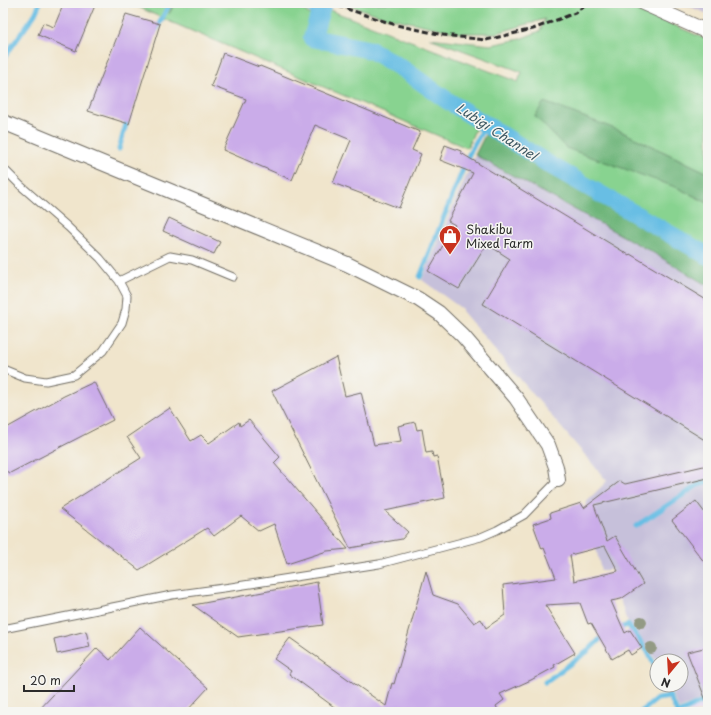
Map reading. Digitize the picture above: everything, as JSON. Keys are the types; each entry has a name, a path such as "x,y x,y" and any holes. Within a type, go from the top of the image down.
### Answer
{"street":[{"path":"643,3 708,32"},
{"path":"3,122 347,264 418,299 439,313 463,336 516,398 548,445 556,467 558,480"}],"lane":[{"path":"3,168 95,253 119,281 127,296 126,309 122,324 103,351 74,375 46,381 25,378 3,369"},
{"path":"119,281 170,256 192,260 233,277"},
{"path":"3,629 172,595 379,564 481,537 524,515 558,480"}],"shaded area":[{"path":"681,3 708,3 708,14"},
{"path":"475,155 652,252 708,286 708,697 679,709 672,693 689,693 689,653 651,653 626,619 611,569 601,571 586,502 607,481 462,311 462,309 422,280"},
{"path":"708,702 708,712 687,712"}],"green space":[{"path":"130,3 173,3 169,14 175,3 293,3 315,18 309,41 371,56 400,72 477,125 467,148 166,20"},
{"path":"342,3 623,3 708,40 708,173 618,130 678,188 708,203 708,250 498,128 377,49 319,36 327,9 518,82 522,72 429,38 491,45 520,39 540,31 545,19 497,33 459,33 382,16"},
{"path":"544,102 618,130 708,173 708,203 678,188 566,148 535,116"},
{"path":"487,131 569,182 708,263 708,286 652,252 475,155"}],"building":[{"path":"64,3 96,3 76,51 38,35 43,23 54,27"},
{"path":"126,14 160,24 129,124 88,111"},
{"path":"223,53 259,67 260,66 420,132 412,150 421,154 399,208 333,183 351,140 315,125 292,180 223,150 246,99 211,86"},
{"path":"445,145 461,151 461,153 708,301 708,442 483,304 510,259 487,244 459,289 428,271 455,225 448,221 473,173 440,160"},
{"path":"169,218 220,242 214,254 163,231"},
{"path":"336,357 345,396 361,392 374,445 401,441 398,426 415,422 417,430 422,429 426,453 432,452 433,457 437,456 445,498 385,511 408,532 402,539 350,548 272,391"},
{"path":"94,382 113,420 10,473 3,470 3,430 64,396"},
{"path":"170,408 191,441 201,435 209,443 239,422 240,426 249,420 280,457 274,463 348,549 327,551 287,564 274,524 259,531 241,516 214,536 207,528 139,570 60,509 141,458 127,437"},
{"path":"708,465 708,478 594,505 607,541 615,536 643,584 621,599 611,601 625,633 630,630 642,648 631,655 628,650 612,659 591,623 588,624 580,603 545,605 575,653 554,665 555,667 500,694 504,700 496,706 499,712 341,712 289,674 291,671 274,659 290,638 386,706 392,683 394,684 426,571 433,595 458,604 474,623 481,619 486,628 505,615 503,585 556,578 544,548 542,549 533,524 551,518 550,513 581,503 584,508 620,481 625,484","holes":["605,546 618,571 574,581 570,555"]},
{"path":"696,501 708,517 708,567 672,520"},
{"path":"317,582 323,625 238,637 193,605"},
{"path":"140,627 208,688 186,712 37,712 97,648 110,660"},
{"path":"86,631 90,647 57,654 54,639"},
{"path":"708,647 708,703 689,657 689,653 687,652"}],"waterway":[{"path":"3,59 35,14 40,3"},
{"path":"156,30 170,3"},
{"path":"300,3 319,16"},
{"name":"Lubigi Channel","path":"323,3 312,38 371,50 403,69 448,101 550,165 708,256"},
{"path":"119,149 128,117"},
{"path":"420,277 469,154 486,124"},
{"path":"636,526 698,485 708,482"},
{"path":"616,629 628,625 649,654"},
{"path":"545,682 588,651 606,635"},
{"path":"668,693 677,712"},
{"path":"641,712 657,699 670,697"},
{"path":"681,712 708,699"}],"railway":[{"path":"329,3 396,25 443,35 486,40 533,29 575,13 588,3"}],"place":[{"name":"Shakibu Mixed Farm","path":"450,256"}]}
